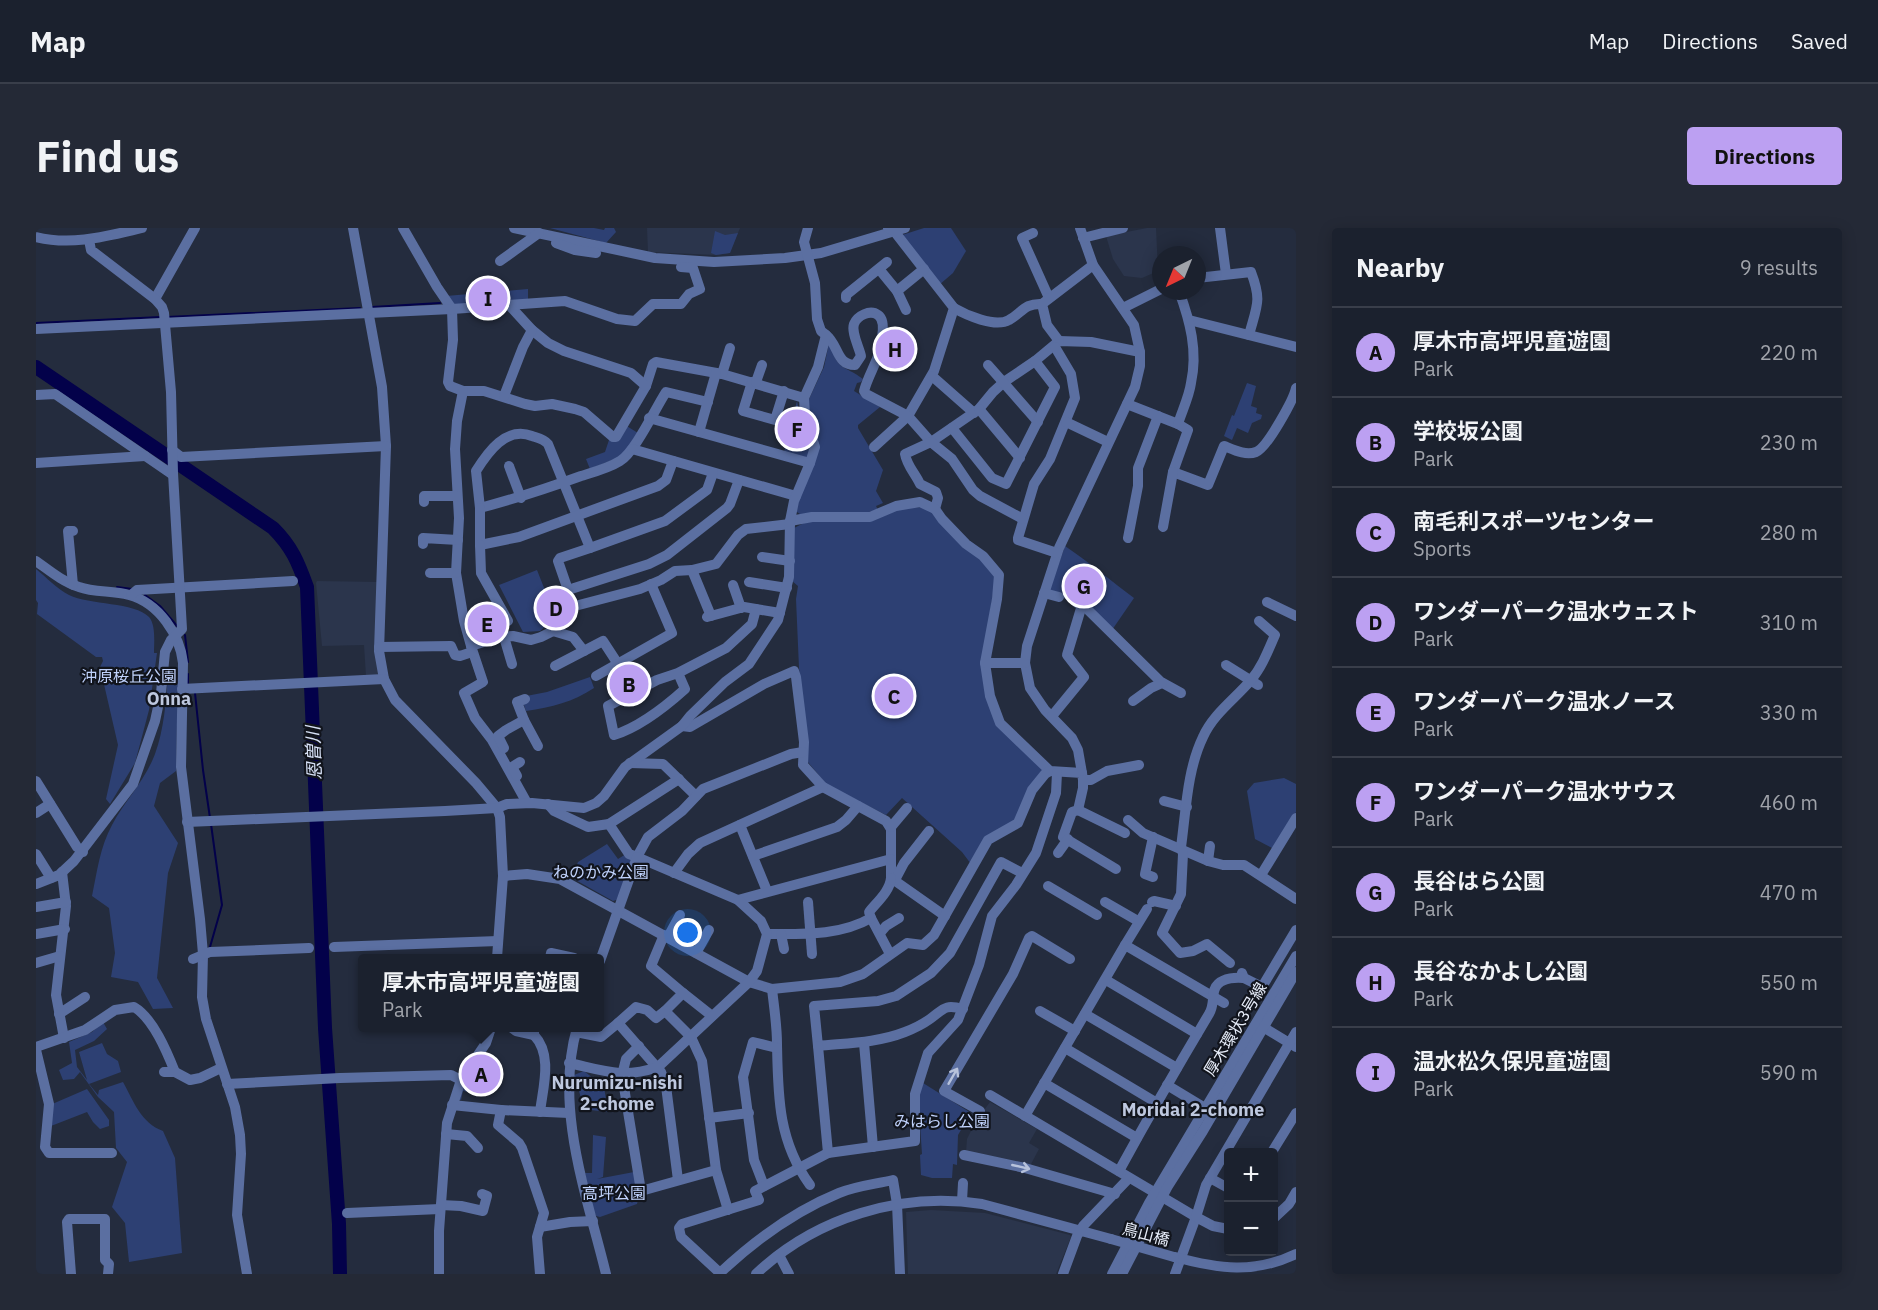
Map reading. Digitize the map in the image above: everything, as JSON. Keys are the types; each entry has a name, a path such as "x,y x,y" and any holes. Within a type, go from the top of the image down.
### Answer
{"street":[{"path":"41,235 63,242 89,240 142,228"},
{"path":"155,299 195,228"},
{"path":"353,228 382,387 386,446 379,648 384,680 395,700 477,783 497,808 500,817 502,876 497,954"},
{"path":"403,228 452,309 454,331 448,381 450,386 463,391 484,391 535,406 552,404 584,412 613,437 616,437 646,386 653,364 656,362 719,373 804,398"},
{"path":"514,228 552,237 597,254 694,261 743,261 808,255 896,229 954,308 974,318 1001,322 1007,322 1032,303 1045,301 1092,265"},
{"path":"808,228 804,242 815,283 817,319 821,331 832,340 841,360 848,365 855,365 861,356 854,324 863,314 878,315 882,321 880,351 864,391 866,394 908,416 931,442 952,459 973,490 1023,519"},
{"path":"1077,810 1083,788 1080,759 1072,738 1035,698 1030,688 1025,663 1027,646 1057,554 1127,404 1138,375 1140,352 1134,326 1092,265 1082,233 1123,228"},
{"path":"1220,228 1226,274"},
{"path":"500,261 539,233"},
{"path":"1033,233 1022,238 1035,261 1045,301 1047,325 1071,374 1076,398 1050,459 1034,484 1018,540 1057,554"},
{"path":"36,884 62,872 83,852 136,778 155,721 161,693 165,652 175,635 182,629 173,474 171,392 165,319 162,307 155,299 91,250 89,240"},
{"path":"846,298 846,295 883,266 906,310"},
{"path":"36,329 165,319 452,309 509,305 530,299 565,301 616,319 635,321 653,304 681,304 689,294 700,289 693,268 681,267"},
{"path":"897,291 924,269"},
{"path":"1206,277 1251,272 1258,299 1249,334"},
{"path":"1123,308 1152,294"},
{"path":"1178,424 1191,383 1194,341 1182,300"},
{"path":"509,305 532,330 548,343 564,351 631,374 646,386"},
{"path":"874,447 908,416 932,376 954,308"},
{"path":"1189,320 1296,347"},
{"path":"504,396 523,346 532,330"},
{"path":"187,822 497,808 507,804 527,803 584,808 596,803 604,796 625,767 682,726 718,689 749,664 774,629 787,588 790,522 796,496 814,447 805,416 804,398 818,367 826,335"},
{"path":"935,509 938,498 936,492 920,484 903,455 931,442 977,411 1004,382 1035,362 1057,344 1091,342 1140,352"},
{"path":"699,432 708,402 730,348"},
{"path":"952,428 992,478 1006,484 1055,387 1035,362"},
{"path":"762,365 743,411 775,420 784,391"},
{"path":"988,365 1038,422"},
{"path":"932,376 977,411 1020,458"},
{"path":"1173,472 1208,485 1224,446 1240,453 1259,451 1275,429 1296,388"},
{"path":"463,391 457,421 455,449 459,511 456,573 464,621 483,682 464,693 475,718 490,736 527,803"},
{"path":"480,508 521,498 620,461 632,449 666,392 708,402"},
{"path":"36,395 55,394 173,474"},
{"path":"1127,404 1188,430 1173,472 1165,524"},
{"path":"1131,535 1138,505 1138,468 1158,416"},
{"path":"649,418 810,463"},
{"path":"1066,422 1108,442"},
{"path":"508,621 481,573 480,508 476,471 489,452 507,436 525,433 546,441 590,548"},
{"path":"172,452 182,456 386,446"},
{"path":"632,449 796,496"},
{"path":"36,463 146,456"},
{"path":"480,545 519,537 663,483 673,461"},
{"path":"512,469 521,498"},
{"path":"714,473 707,490 665,521 560,558 558,561 568,590 650,564 667,555 727,508 739,480"},
{"path":"424,496 457,496"},
{"path":"379,648 451,646 455,655 460,656 471,649 504,637 531,640 553,631 575,606 651,584 675,572 716,564 746,529 812,517 870,517 896,506 920,502 935,509 948,526 966,544 983,556 999,575 985,663 990,696 1000,723 1054,772 1056,793 1036,853 1016,885 992,916 979,965 963,1009 954,1026 928,1053 915,1094 915,1141 828,1153 755,1191 759,1200 682,1224 679,1228 681,1237 721,1273 747,1243 777,1226 840,1192 893,1180 897,1204 900,1274"},
{"path":"68,531 73,585"},
{"path":"423,538 458,540"},
{"path":"667,555 675,572"},
{"path":"762,558 790,561"},
{"path":"36,561 73,585 87,590 131,595 157,611 175,635 182,654 181,766 197,889 198,956 202,997 220,1068 235,1107 240,1135 237,1215 247,1274"},
{"path":"692,570 709,617 741,608 780,613"},
{"path":"430,573 456,573"},
{"path":"131,595 137,590 293,581"},
{"path":"749,582 787,588"},
{"path":"596,676 672,633 651,584"},
{"path":"733,585 741,608"},
{"path":"1044,593 1059,597"},
{"path":"1267,602 1296,616"},
{"path":"1052,716 1084,677 1067,655 1080,604 1162,683 1180,693"},
{"path":"678,673 685,689 667,706 614,735 608,706 726,648 752,624 756,609"},
{"path":"1230,963 1207,944 1193,951 1180,953 1163,935 1181,894 1181,847 1194,759 1203,736 1215,717 1254,682 1275,635 1259,621"},
{"path":"553,631 573,637 584,651"},
{"path":"504,637 512,664"},
{"path":"555,666 603,641 618,664"},
{"path":"985,663 1025,663"},
{"path":"1226,665 1254,682"},
{"path":"682,726 690,727 764,684 794,671 799,699 804,765 823,787 883,819 891,827"},
{"path":"182,689 384,680"},
{"path":"1133,701 1162,683"},
{"path":"525,699 517,702 533,740"},
{"path":"504,762 509,760 498,736 524,720"},
{"path":"602,954 637,857 648,837 682,811 705,787 790,754 803,752"},
{"path":"519,790 521,785 512,767 520,762"},
{"path":"630,763 663,764 696,796"},
{"path":"502,876 527,873 560,879 749,982 772,988 840,982 857,978 907,943 923,945 934,934 988,840 1018,824 1032,790 1046,774 1054,772 1091,780 1107,771 1139,765"},
{"path":"548,804 554,811 588,827 609,824 679,779"},
{"path":"36,781 77,847 83,852"},
{"path":"674,873 700,843 823,787"},
{"path":"1164,801 1187,807"},
{"path":"36,813 50,804"},
{"path":"753,856 837,827 858,806"},
{"path":"907,808 891,827 893,879 945,916"},
{"path":"1116,869 1064,837 1064,832 1071,812 1077,810 1125,833"},
{"path":"1261,875 1296,818"},
{"path":"1128,820 1143,833 1208,861 1223,865 1244,865 1296,898"},
{"path":"569,1063 622,1075 639,1074 658,1067 749,982 757,971 767,934 761,921 738,900 629,854 609,824"},
{"path":"740,825 767,891"},
{"path":"890,954 869,912 886,892 903,863 929,831"},
{"path":"1147,877 1153,837"},
{"path":"1058,853 1068,839"},
{"path":"1208,861 1210,846"},
{"path":"36,854 51,878"},
{"path":"738,900 891,859"},
{"path":"828,1153 814,1006 878,1001 907,990 932,973 946,959 1001,862 1022,873"},
{"path":"62,872 66,902 65,929 56,996 64,1038"},
{"path":"1048,886 1068,904 1097,915"},
{"path":"1025,1116 1106,980 1138,921 1154,901 1176,906"},
{"path":"36,907 66,902"},
{"path":"1105,902 1138,921"},
{"path":"810,906 812,954"},
{"path":"680,915 651,966 712,1016"},
{"path":"767,934 811,933 835,936 871,918"},
{"path":"880,933 899,918"},
{"path":"36,934 65,929"},
{"path":"848,929 849,941"},
{"path":"696,952 709,930"},
{"path":"1219,1001 1213,992 1217,984 1231,979 1243,976 1262,987 1296,930"},
{"path":"782,934 784,949"},
{"path":"980,1112 944,1090 1013,974 1029,938 1032,936 1070,959"},
{"path":"334,947 498,941"},
{"path":"1125,945 1219,1001"},
{"path":"198,956 309,948"},
{"path":"36,963 60,956"},
{"name":"厚木環状3号線","path":"1113,1274 1120,1257 1260,1025 1296,956"},
{"name":"厚木環状3号線","path":"1122,1274 1159,1195 1205,1108 1296,972"},
{"path":"1106,980 1197,1034"},
{"path":"772,988 782,1080 782,1125 788,1147 810,1185"},
{"path":"582,1032 601,1038 618,1023 632,1005 647,1010 656,1018 683,993"},
{"path":"59,1014 85,998"},
{"path":"1119,1171 1197,1034 1219,1001"},
{"path":"112,1153 48,1152 40,1148 49,1104 36,1048 85,1029 115,1010 134,1007 146,1016 167,1053 170,1072 190,1080 200,1078 220,1068"},
{"path":"818,1046 864,1043 906,1032 947,1007 963,1009"},
{"path":"665,1011 691,1037 702,1061 716,1170 728,1210"},
{"path":"1040,1011 1075,1031"},
{"path":"1085,1014 1177,1068"},
{"path":"618,1023 658,1067 666,1086 678,1179"},
{"path":"1260,1025 1293,1045"},
{"path":"439,1274 446,1134 452,1105 461,1080 486,1043 489,1032"},
{"path":"535,1032 540,1040 546,1063 540,1112"},
{"path":"576,1032 569,1063 568,1113 606,1274"},
{"path":"1175,1274 1177,1258 1210,1178 1293,1045 1296,1032"},
{"path":"764,1186 754,1160 743,1077 753,1042 777,1048"},
{"path":"864,1043 873,1147"},
{"path":"639,1046 626,1059 622,1075 641,1191 716,1170"},
{"path":"1065,1048 1157,1103"},
{"path":"227,1084 451,1075 461,1080"},
{"path":"1044,1083 1137,1138"},
{"path":"1167,1085 1205,1108"},
{"path":"990,1095 1213,1226 1224,1228"},
{"path":"452,1105 568,1113"},
{"path":"501,1110 499,1128 519,1143 541,1200 544,1213 537,1237 540,1274"},
{"path":"709,1118 749,1113"},
{"path":"1274,1148 1296,1113"},
{"path":"446,1134 467,1136 478,1148"},
{"path":"964,1155 1025,1168 1115,1194"},
{"path":"1063,1274 1080,1231 1129,1178"},
{"path":"1210,1178 1224,1186"},
{"path":"962,1201 963,1183"},
{"path":"1278,1214 1289,1204 1296,1192"},
{"path":"347,1213 461,1206 483,1211 487,1195"},
{"name":"鳥山橋","path":"756,1274 808,1235 832,1224 858,1214 897,1204 932,1201 962,1201 1000,1208 1219,1268 1273,1270 1296,1254"},
{"path":"70,1274 67,1221 69,1218 105,1219 105,1260 109,1264 108,1274"},
{"path":"540,1227 593,1221"},
{"path":"779,1255 789,1274"}],"shaded area":[{"path":"647,228 740,228 730,253 716,255 648,252"},
{"path":"1156,228 1157,246 1152,246 1152,274 1142,278 1124,276 1113,259 1106,236"},
{"path":"317,581 378,582 378,675 366,676 364,645 322,646"},
{"path":"990,1102 1037,1129 1029,1143 1039,1149 1030,1166 966,1152 967,1139 976,1121"},
{"path":"931,1210 985,1213 1071,1237 1056,1274 908,1274 906,1212"}],"green space":[{"path":"550,228 604,230 614,228 616,232 606,243"},
{"path":"924,228 951,228 966,251 953,273 939,285 902,235"},
{"path":"715,231 725,235 738,233 730,253 716,255 711,253"},
{"path":"528,289 528,301 454,307 446,296"},
{"path":"829,343 839,363 863,379 857,383 854,391 880,407 858,425 883,470 876,491 883,503 876,506 878,510 860,514 800,514 797,512 797,505 817,450 808,406 809,399 824,367"},
{"path":"1247,383 1256,386 1251,406 1257,408 1256,413 1262,415 1261,419 1252,423 1248,433 1237,428 1232,440 1224,436"},
{"path":"797,401 800,417 811,442 809,458 784,452"},
{"path":"625,425 638,433 622,456 590,469 586,459 605,452 610,437"},
{"path":"926,507 996,575 985,644 990,708 1043,767 1043,773 1016,821 986,837 971,864 962,852 902,798 886,815 827,785 807,761 799,668 796,599 798,586 792,581 794,528 812,519 869,519 898,508"},
{"path":"1065,546 1134,598 1112,630 1076,602 1048,593"},
{"name":"沖原桜丘公園","path":"36,569 69,595 142,612 149,617 153,625 154,653 157,653 149,710 135,763 110,804 106,799 118,745 100,667 102,657 96,657 37,614"},
{"path":"537,570 550,603 568,595 571,605 540,631 523,632 499,585"},
{"path":"497,609 499,613 496,618 498,621 504,621 505,628 499,634 472,638 466,613"},
{"path":"640,669 647,680 616,698 610,688"},
{"path":"173,673 178,679 176,771 160,783 154,806 178,843 168,873 157,978 173,1008 153,1009 138,982 111,977 115,953 109,908 92,896 99,860 108,833 146,773 155,754 163,725 168,676"},
{"path":"590,677 594,688 586,693 562,703 526,711 521,697 547,692"},
{"path":"1284,778 1296,784 1296,812 1274,849 1255,839 1247,791 1254,783"},
{"name":"ねのかみ公園","path":"607,844 618,859 626,854 633,860 619,899 613,901 572,878 578,862"},
{"path":"103,1022 107,1029 94,1041 75,1050 77,1067 87,1080 79,1052 102,1043 107,1054 118,1061 121,1072 89,1084 98,1095 99,1090 123,1082 144,1117 149,1123 163,1131 175,1158 182,1253 129,1262 125,1223 112,1207 127,1162 116,1148 114,1112 98,1097 80,1072 74,1079 63,1080 59,1070 72,1063 69,1042 92,1032"},
{"path":"479,1062 494,1066 491,1086 476,1083 475,1086 470,1085 468,1092 463,1091 461,1100 458,1099 460,1088"},
{"path":"584,1071 604,1087 608,1112 591,1110 592,1102 582,1101 574,1075"},
{"name":"みはらし公園","path":"923,1083 971,1113 958,1135 957,1165 953,1164 952,1178 932,1178 921,1175 918,1096"},
{"path":"87,1089 109,1120 109,1126 100,1129 87,1112 51,1126 50,1105"},
{"name":"高坪公園","path":"593,1135 606,1137 603,1177 597,1179 634,1172 639,1196 637,1204 600,1217 596,1216 592,1208 585,1173 592,1173"}],"waterway":[{"path":"372,307 440,303"},
{"path":"167,317 360,308"},
{"path":"36,323 161,317"},
{"name":"恩曽川","path":"36,367 273,528 294,555 307,587 325,1028 339,1224 340,1274"},
{"path":"117,587 132,589"},
{"path":"145,595 160,606 177,626"},
{"path":"185,635 188,662"},
{"path":"188,674 188,683"},
{"path":"195,693 210,818"},
{"path":"210,947 222,905 211,824"}],"place":[{"name":"温水松久保児童遊園","path":"488,298"},
{"name":"長谷なかよし公園","path":"895,349"},
{"name":"ワンダーパーク温水サウス","path":"797,429"},
{"name":"長谷はら公園","path":"1084,586"},
{"name":"ワンダーパーク温水ウェスト","path":"556,608"},
{"name":"ワンダーパーク温水ノース","path":"487,624"},
{"name":"学校坂公園","path":"629,684"},
{"name":"南毛利スポーツセンター","path":"894,696"},
{"name":"厚木市高坪児童遊園","path":"481,1074"}],"district":[{"name":"Onna","path":"169,699"},
{"name":"Nurumizu-nishi 2-chome","path":"617,1093"},
{"name":"Moridai 2-chome","path":"1193,1110"}]}
